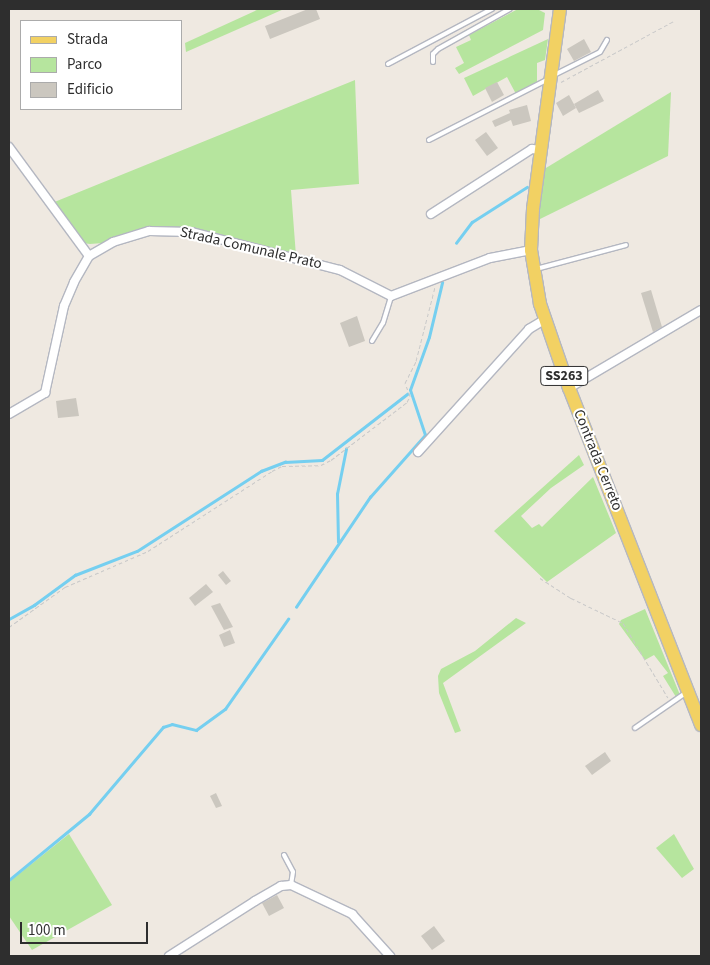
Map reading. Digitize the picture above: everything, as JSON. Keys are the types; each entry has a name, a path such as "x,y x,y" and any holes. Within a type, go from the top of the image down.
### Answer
{"main road":[{"name":"Contrada Cerreto","path":"560,9 541,150 532,250 544,320 701,725"}],"street":[{"path":"9,148 89,256 64,306 45,393 9,414"},
{"path":"431,214 532,149 541,150"},
{"name":"Strada Comunale Prato","path":"89,256 113,242 149,231 192,232 340,270 391,296"},
{"path":"391,296 504,254 532,250"},
{"path":"569,388 701,310"},
{"path":"418,452 529,329 544,320"},
{"path":"169,956 255,901 281,886 291,884 352,914 390,956"}],"lane":[{"path":"388,64 492,9"},
{"path":"433,62 433,54 438,49 510,9"},
{"path":"429,140 550,81 600,52 607,40"},
{"path":"534,269 626,245"},
{"path":"372,340 383,323 391,296"},
{"path":"635,728 688,691"},
{"path":"284,855 293,872 291,884"}],"path":[{"path":"550,81 674,22"},
{"path":"9,627 64,587 148,551 272,471 282,466 321,465 330,460 407,402 410,396 405,383 414,367 436,292 433,281"},
{"path":"540,578 571,598 623,624 671,703"}],"green space":[{"path":"259,9 284,9 186,52 185,43"},
{"path":"518,9 537,9 545,13 543,30 459,74 455,68 464,63 456,47 471,40 469,35"},
{"path":"548,39 545,60 537,63 537,84 516,94 507,77 473,96 464,78"},
{"path":"355,80 359,184 291,190 296,256 176,228 132,233 103,243 83,243 52,203"},
{"path":"671,92 668,156 536,221 541,171"},
{"path":"579,455 584,465 551,488 521,516 532,528 539,524 542,527 593,477 616,533 547,582 494,531"},
{"path":"645,609 680,695 676,697 663,676 668,673 654,655 645,660 619,624 621,620"},
{"path":"516,618 526,623 443,683 461,731 455,733 439,693 438,676 441,669 475,651"},
{"path":"69,834 112,905 32,950 9,916 9,882"},
{"path":"674,834 694,869 682,878 656,848"}],"building":[{"path":"308,9 316,9 320,19 270,39 265,26"},
{"path":"584,39 591,52 574,61 567,49"},
{"path":"497,82 504,95 492,102 485,88"},
{"path":"598,90 604,101 579,113 574,104"},
{"path":"569,95 576,108 563,116 556,103"},
{"path":"527,105 531,121 513,126 511,120 495,127 492,121 510,113 509,110"},
{"path":"486,132 498,148 487,156 475,140"},
{"path":"651,290 662,327 653,332 641,293"},
{"path":"357,316 365,341 349,347 340,323"},
{"path":"76,398 79,416 58,418 56,401"},
{"path":"223,571 231,581 226,585 218,575"},
{"path":"206,584 213,592 195,606 189,598"},
{"path":"220,603 233,627 224,630 211,606"},
{"path":"230,630 235,643 224,647 219,635"},
{"path":"605,752 611,761 592,775 585,766"},
{"path":"216,793 222,806 216,808 210,796"},
{"path":"277,895 284,908 269,916 262,903"},
{"path":"434,926 445,941 432,950 421,936"}],"waterway":[{"path":"456,243 472,222 527,187"},
{"path":"296,607 370,497 425,435 410,390 429,337 442,283"},
{"path":"9,619 34,605 75,575 137,551 261,471 285,462 322,460 407,394"},
{"path":"338,542 337,494 346,449"},
{"path":"9,880 89,814 163,727 172,724 196,730 225,709 288,619"}]}
